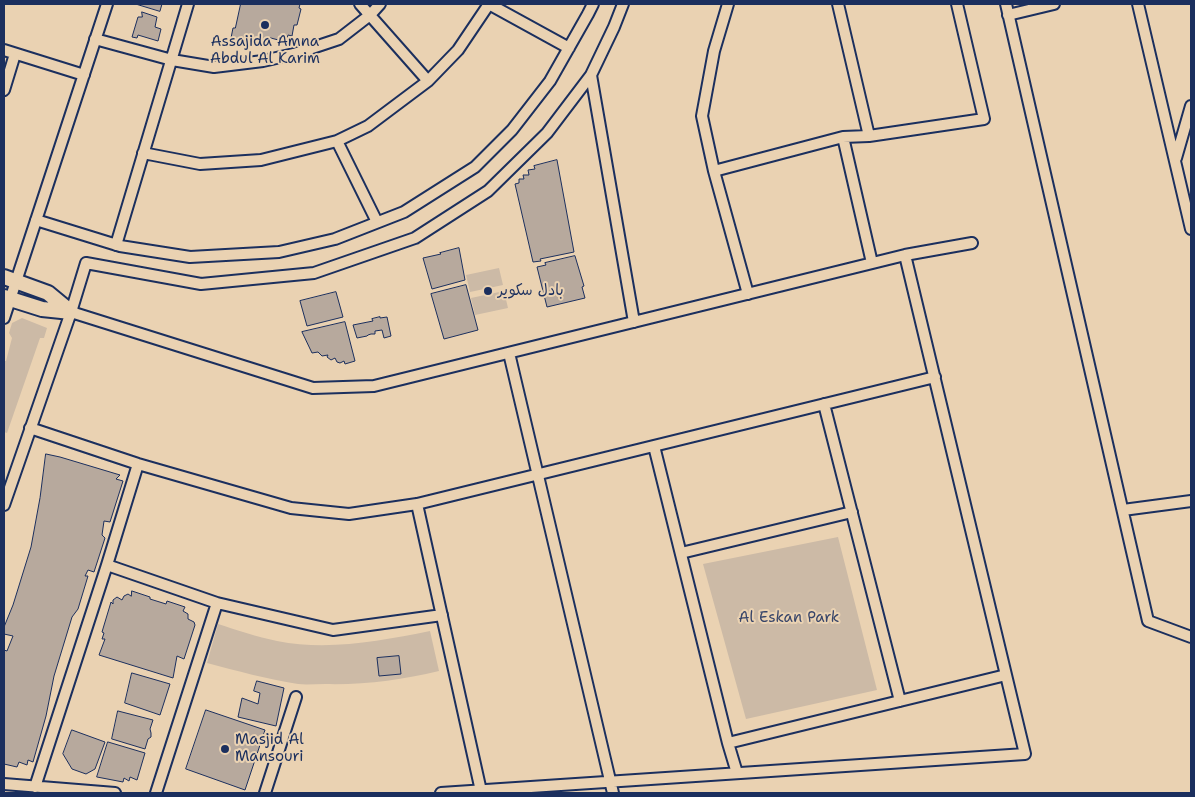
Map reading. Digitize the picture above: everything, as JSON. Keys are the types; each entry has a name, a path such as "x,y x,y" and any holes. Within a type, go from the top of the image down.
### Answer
{"street":[{"path":"4,318 10,279 36,220 107,4"},
{"path":"116,245 188,4"},
{"path":"360,4 428,81"},
{"path":"95,39 172,60 214,67 263,61 294,54 339,39 370,16 380,4"},
{"path":"143,153 200,164 261,160 337,141 368,126 428,81 458,50 489,4 570,48"},
{"path":"36,220 116,245 190,257 279,252 335,239 404,212 474,167 512,130 550,81 570,48 592,4"},
{"path":"4,505 71,312 86,263 201,284 314,273 415,238 488,191 547,133 591,75 623,4"},
{"path":"728,4 714,51 702,116 714,172 748,294"},
{"path":"838,4 869,136"},
{"path":"714,172 843,137 869,136 984,119 957,4"},
{"path":"1006,4 1148,621 1191,637"},
{"path":"1008,15 1054,4"},
{"path":"1138,4 1191,229"},
{"path":"4,50 84,75"},
{"path":"4,90 15,54"},
{"path":"591,75 634,322"},
{"path":"1175,160 1191,106"},
{"path":"843,137 872,263"},
{"path":"337,141 377,222"},
{"path":"7,298 42,309 71,312 313,388 374,386 905,255 972,243"},
{"path":"441,793 1024,754 905,255"},
{"path":"10,279 48,293 71,312"},
{"path":"509,353 613,793"},
{"path":"30,428 138,464 291,508 349,514 418,504 935,377"},
{"path":"824,404 900,701"},
{"path":"654,446 737,773"},
{"path":"36,787 138,464"},
{"path":"1123,510 1191,502"},
{"path":"418,504 481,790"},
{"path":"681,553 852,512"},
{"path":"107,565 217,603 333,630 442,615"},
{"path":"156,793 217,603"},
{"path":"728,743 1006,675"},
{"path":"264,793 296,697"},
{"path":"4,779 20,785"},
{"path":"4,784 115,793"}],"green space":[{"path":"499,268 503,285 470,292 466,275"},
{"path":"504,291 508,308 475,315 471,298"},
{"path":"22,318 47,328 44,338 40,338 7,433 4,432 4,361 6,361 12,338 9,333 12,323"},
{"name":"Al Eskan Park","path":"838,537 877,690 746,719 703,564"},
{"path":"218,624 277,641 315,645 354,644 430,631 439,671 411,677 354,684 301,684 275,680 207,663"}],"building":[{"path":"136,4 162,4 160,11"},
{"name":"Assajida Amna Abdul Al Karim","path":"241,4 300,4 299,8 301,9 297,25 294,25 292,36 288,35 286,42 267,37 265,46 250,42 248,46 237,43 237,40 231,38"},
{"path":"142,12 157,17 155,27 161,29 158,41 138,35 137,38 132,37 138,17 142,17"},
{"path":"557,160 574,252 533,262 515,184 519,183 519,179 524,179 523,175 529,175 528,170 535,169 534,166"},
{"path":"459,248 465,280 432,289 423,258"},
{"path":"575,256 584,286 582,287 585,298 547,307 537,267 546,265 545,263"},
{"path":"466,285 478,330 444,339 431,294"},
{"path":"336,292 343,317 307,326 300,301"},
{"path":"387,317 391,336 384,338 382,330 375,331 375,334 357,338 353,325 373,321 372,319"},
{"path":"345,322 355,361 345,364 344,361 337,362 335,358 331,360 327,357 328,355 322,356 318,352 312,353 302,332"},
{"path":"46,454 120,475 116,479 123,481 110,522 104,521 102,535 105,538 94,572 88,570 85,576 88,576 78,609 72,617 54,676 46,716 33,762 28,760 27,765 19,762 17,767 4,764 4,650 7,651 13,636 4,634 4,627 31,547"},
{"path":"132,591 166,604 167,601 185,607 183,611 188,614 188,619 194,622 195,625 184,659 177,656 173,678 99,655 105,639 102,639 104,633 102,632 111,602 113,604 113,600 117,597 122,600 128,594 131,596"},
{"path":"399,656 401,674 379,676 377,658"},
{"path":"132,673 170,684 160,715 125,703"},
{"path":"257,681 284,688 276,726 238,717 242,698 258,704 260,693 254,691"},
{"name":"Masjid Al Mansouri","path":"206,710 265,730 245,790 186,769"},
{"path":"118,711 153,720 150,729 151,737 148,739 145,749 112,739"},
{"path":"72,730 105,742 95,769 86,774 72,769 63,754"},
{"path":"108,742 145,753 137,780 130,777 129,781 124,778 123,782 97,777"}],"place":[{"name":"Assajida Amna Abdul Al Karim","path":"265,25"},
{"name":"بادل سكوير","path":"488,291"},
{"name":"Masjid Al Mansouri","path":"225,749"}]}
